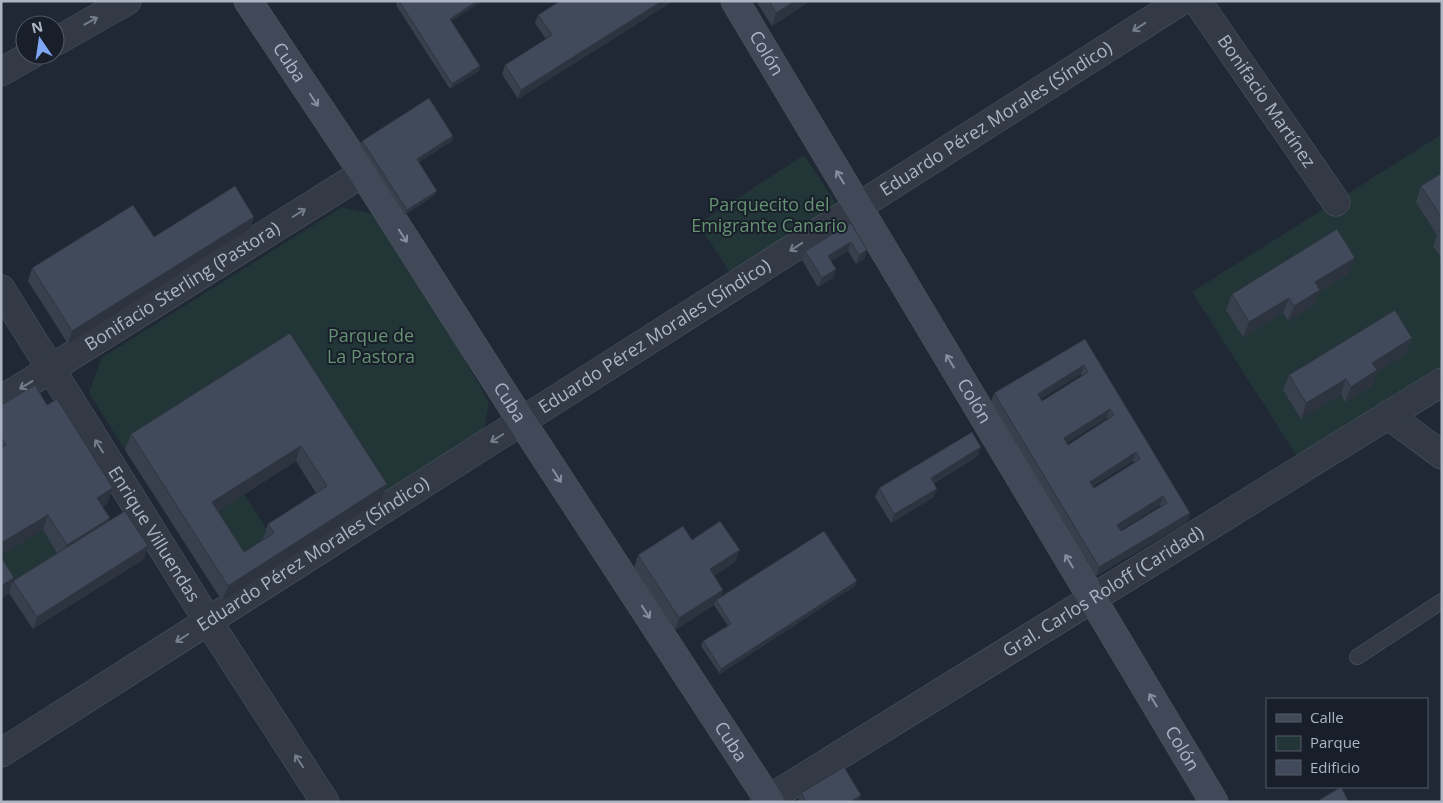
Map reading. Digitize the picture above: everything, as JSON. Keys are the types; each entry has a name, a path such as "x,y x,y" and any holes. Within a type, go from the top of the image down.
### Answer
{"street":[{"path":"65,36 127,1"},
{"name":"Cuba","path":"248,1 363,173 768,801"},
{"name":"Colón","path":"735,1 1214,802"},
{"name":"Eduardo Pérez Morales (Síndico)","path":"1,753 1180,1"},
{"name":"Bonifacio Martínez","path":"1197,1 1336,202"},
{"path":"1,72 15,64"},
{"name":"Bonifacio Sterling (Pastora)","path":"1,400 363,173"},
{"name":"Enrique Villuendas","path":"1,290 208,621 325,802"},
{"name":"Gral. Carlos Roloff (Caridad)","path":"768,801 1442,382"},
{"path":"1388,416 1442,455"}],"lane":[{"path":"1357,657 1442,601"}],"green space":[{"path":"1442,134 1442,371 1300,461 1192,292"},
{"name":"Parquecito del Emigrante Canario","path":"804,155 839,208 733,277 698,224"},
{"name":"Parque de La Pastora","path":"342,207 373,214 435,308 489,402 483,435 381,500 284,348 125,450 89,393 101,358"},
{"path":"244,494 270,534 268,549 238,568 207,518"},
{"path":"43,530 62,560 9,593 1,581 1,555"}],"building":[{"path":"399,1 477,1 450,19 480,66 452,84"},
{"path":"560,1 662,1 521,90 505,65 552,35 538,15"},
{"path":"769,1 795,1 776,13"},
{"path":"429,98 453,136 417,159 437,191 407,210 362,141"},
{"path":"1442,173 1442,218 1421,186"},
{"path":"235,186 254,217 72,331 32,268 133,205 154,237"},
{"path":"851,223 867,250 859,255 851,242 828,256 836,269 822,278 805,251"},
{"path":"1337,229 1355,258 1315,282 1320,290 1294,306 1289,298 1249,322 1232,294"},
{"path":"1395,310 1412,338 1372,363 1377,370 1351,387 1346,379 1306,403 1289,375"},
{"path":"290,333 387,484 228,586 131,434","holes":["301,446 327,486 268,524 274,533 244,552 212,502"]},
{"path":"1085,339 1190,513 1099,567 994,393","holes":["1084,365 1088,372 1042,401 1038,394","1110,409 1114,415 1068,445 1064,438","1136,452 1140,459 1094,488 1090,482","1163,496 1167,503 1121,531 1117,525"]},
{"path":"35,385 47,405 57,399 113,488 97,498 110,518 67,545 48,515 1,543 1,448 6,445 1,438 1,405"},
{"path":"972,432 981,447 931,478 937,489 894,514 879,488"},
{"path":"125,511 148,546 37,617 13,581"},
{"path":"720,521 740,550 710,569 723,590 679,618 638,555 683,526 692,540"},
{"path":"824,531 857,581 721,669 703,641 731,624 716,600"},
{"path":"1,557 14,578 1,586"},
{"path":"844,767 861,795 850,802 806,802 801,793"},
{"path":"1342,788 1349,802 1316,802"}]}
